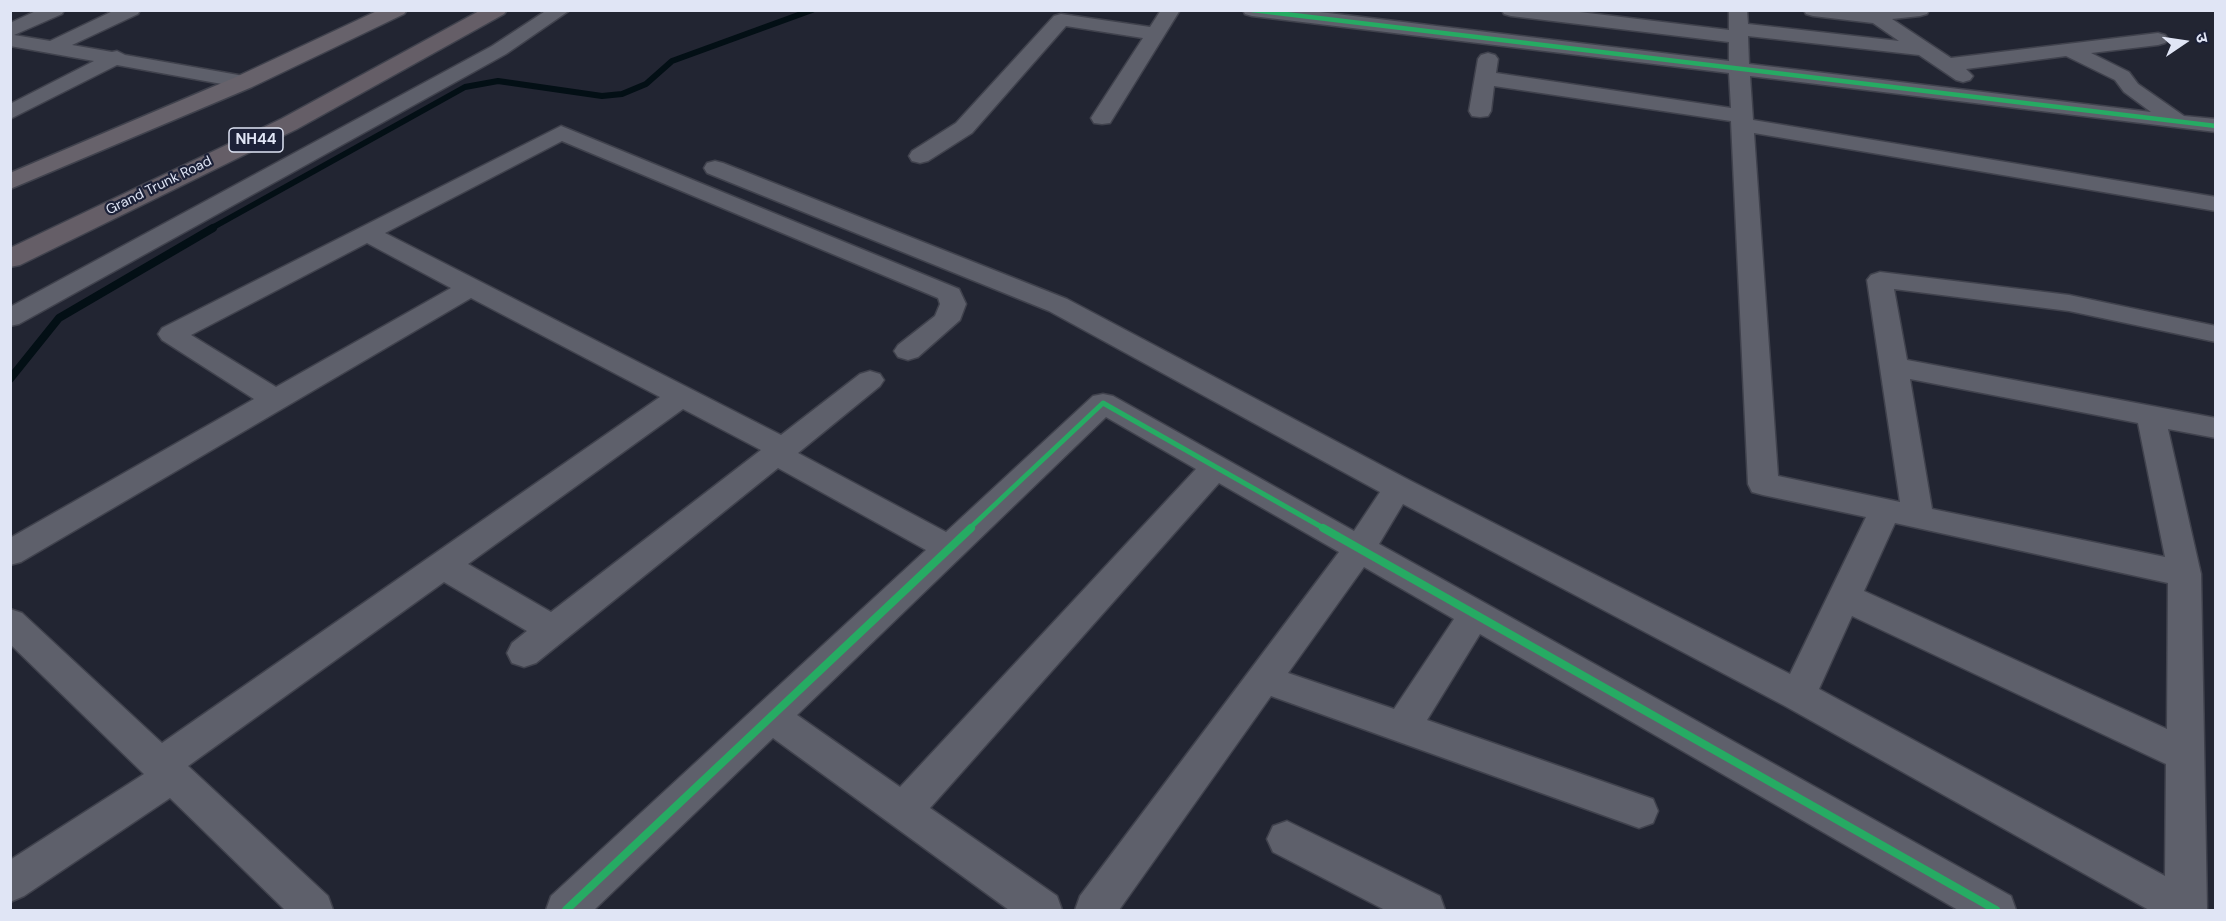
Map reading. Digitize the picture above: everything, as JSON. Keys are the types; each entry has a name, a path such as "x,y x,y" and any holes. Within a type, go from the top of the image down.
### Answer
{"highway":[{"name":"Grand Trunk Road","path":"10,238 264,114 461,10"},
{"name":"Grand Trunk Road","path":"10,260 124,202 290,124 497,10"}],"main road":[{"path":"10,182 244,82 397,10"}],"street":[{"path":"10,30 55,10"},
{"path":"10,61 131,10"},
{"path":"10,318 273,176 498,50 561,10"},
{"path":"1102,118 1171,10"},
{"path":"1252,10 2216,126"},
{"path":"1511,10 1738,26 1924,49"},
{"path":"1813,10 1878,18"},
{"path":"1920,10 1874,15 1997,99"},
{"path":"920,156 964,128 1061,20 1156,34"},
{"path":"1738,26 1763,484 2185,574"},
{"path":"10,39 244,82"},
{"path":"1480,111 1491,39"},
{"path":"1946,65 2158,39"},
{"path":"2069,50 2122,76 2131,88 2178,122"},
{"path":"10,112 117,57"},
{"path":"1485,78 1742,120 2216,204"},
{"path":"276,400 171,334 561,133 950,294 953,304 947,320 908,351"},
{"path":"715,168 1058,304 1398,488 1798,695 2186,910 2185,574 2151,417"},
{"path":"366,233 682,396 949,548"},
{"path":"1918,518 1880,280 2069,303 2216,334"},
{"path":"10,554 471,287"},
{"path":"1894,367 2216,428"},
{"path":"524,653 870,380"},
{"path":"10,883 166,771 444,565 682,396"},
{"path":"566,910 1103,403 1996,910"},
{"path":"902,811 1216,467"},
{"path":"1095,910 1359,549 1398,488"},
{"path":"1798,695 1885,511"},
{"path":"444,565 478,588 554,630"},
{"path":"1844,597 2185,754"},
{"path":"1402,728 1475,614"},
{"path":"10,622 313,910"},
{"path":"1264,679 1639,811"},
{"path":"771,717 1042,910"},
{"path":"1287,839 1425,910"}],"waterway":[{"path":"210,229 465,87 498,81 602,96 622,94 646,84 672,61 812,10"},
{"path":"10,379 59,318 213,228"}],"cycle path":[{"path":"1252,10 2216,126"},
{"path":"566,910 1103,403 1996,910"}]}
